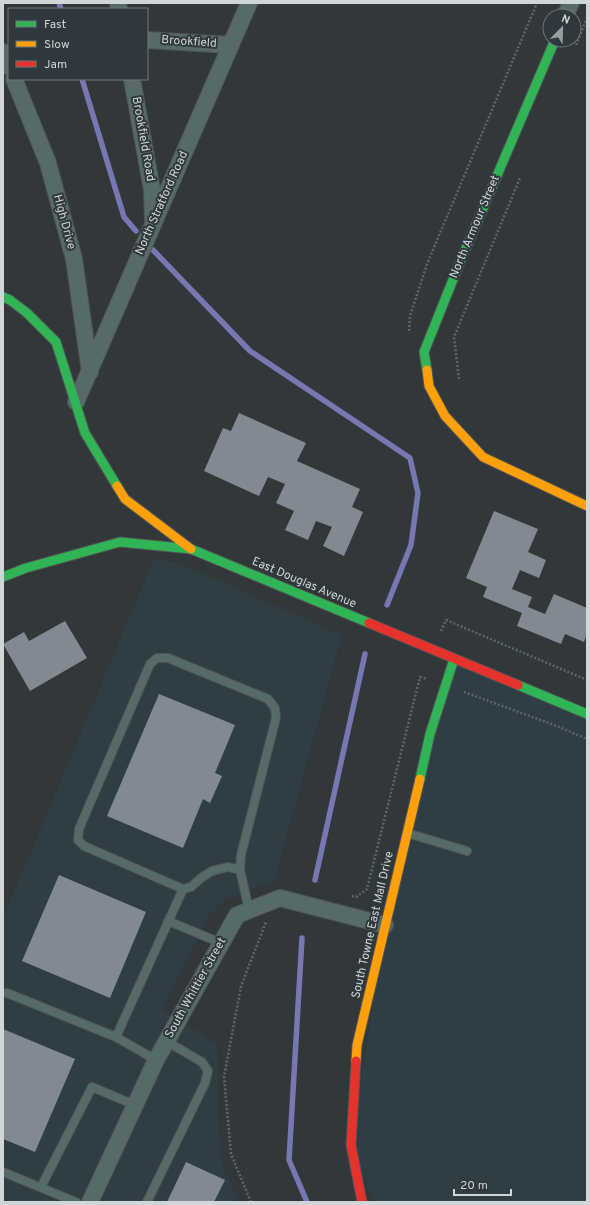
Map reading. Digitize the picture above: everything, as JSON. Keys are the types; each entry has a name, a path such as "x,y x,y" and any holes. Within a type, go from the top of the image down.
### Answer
{"street":[{"name":"North Stratford Road","path":"76,402 249,3"},
{"name":"Brookfield","path":"148,40 231,45"},
{"name":"North Armour Street","path":"552,48 460,262 424,352 429,386 446,416 483,457 587,506"},
{"path":"3,52 8,64"},
{"name":"High Drive","path":"14,80 48,163 74,259 90,372"},
{"name":"Brookfield Road","path":"132,80 152,190 153,224"},
{"path":"3,297 27,312 56,342 85,432 125,499 191,549"},
{"name":"East Douglas Avenue","path":"3,577 26,568 120,542 191,549 587,714"},
{"name":"South Towne East Mall Drive","path":"362,1202 351,1145 357,1045 430,734 454,658"},
{"name":"South Whittier Street","path":"90,1202 156,1060 237,915 280,898 385,925"}],"lane":[{"path":"240,870 228,867 212,871 191,887 183,889 84,846 78,840 79,829 150,664 157,658 168,658 261,696 268,699 275,708 276,718 241,855 240,870 249,910"},
{"path":"407,832 467,851"},
{"path":"116,1037 183,889"},
{"path":"168,921 221,944"},
{"path":"7,993 116,1037 156,1060"},
{"path":"147,1202 205,1083 208,1071 202,1062 166,1041"},
{"path":"41,1187 92,1087 135,1105"},
{"path":"3,1172 76,1202"}],"path":[{"path":"408,337 410,316 427,264 537,3"},
{"path":"582,30 587,18"},
{"path":"459,379 454,337 522,173"},
{"path":"440,632 446,620 587,680"},
{"path":"349,896 356,898 368,889 420,677 556,726 587,739"},
{"path":"251,1202 231,1154 224,1077 241,986 266,922"}],"shaded area":[{"path":"154,559 179,563 342,635 274,881 226,899 209,915 163,1009 217,1044 219,1138 224,1171 239,1202 3,1202 3,918"},
{"path":"454,659 587,714 587,1202 373,1202 351,1145 385,925"}],"building":[{"path":"239,413 306,443 297,461 360,489 352,507 363,512 344,556 323,546 332,527 316,521 308,540 285,530 294,511 276,503 285,484 268,477 259,496 204,471 223,428 231,431"},
{"path":"494,511 538,529 528,552 546,560 539,578 520,570 512,589 532,597 528,607 545,614 554,594 587,608 587,634 584,642 565,634 561,644 517,626 522,613 483,597 487,587 466,578"},
{"path":"65,621 87,658 30,691 3,644 24,632 29,641"},
{"path":"159,694 235,725 215,773 222,776 210,803 203,799 183,848 107,816"},
{"path":"59,875 146,912 110,998 22,961"},
{"path":"3,1029 75,1059 35,1152 3,1139"},
{"path":"186,1162 225,1180 214,1202 167,1202"}],"waterway":[{"path":"59,3 61,8"},
{"path":"82,80 124,217 136,231"},
{"path":"153,250 250,351 410,458 418,493 411,545 387,605"},
{"path":"315,880 365,654"},
{"path":"302,938 289,1160 307,1202"}],"traffic: fast":[{"path":"427,370 424,352 460,262 552,48"},
{"path":"3,297 10,300 27,313 56,342 85,433 117,486"},
{"path":"3,577 26,568 120,542 191,549 369,623"},
{"path":"420,779 430,734 454,659"},
{"path":"518,685 587,714"}],"traffic: slow":[{"path":"427,370 429,386 445,416 483,457 587,506"},
{"path":"117,486 125,499 191,549"},
{"path":"356,1061 357,1045 420,779"}],"traffic: jam":[{"path":"369,623 518,685"},
{"path":"356,1061 351,1145 362,1202"}]}
